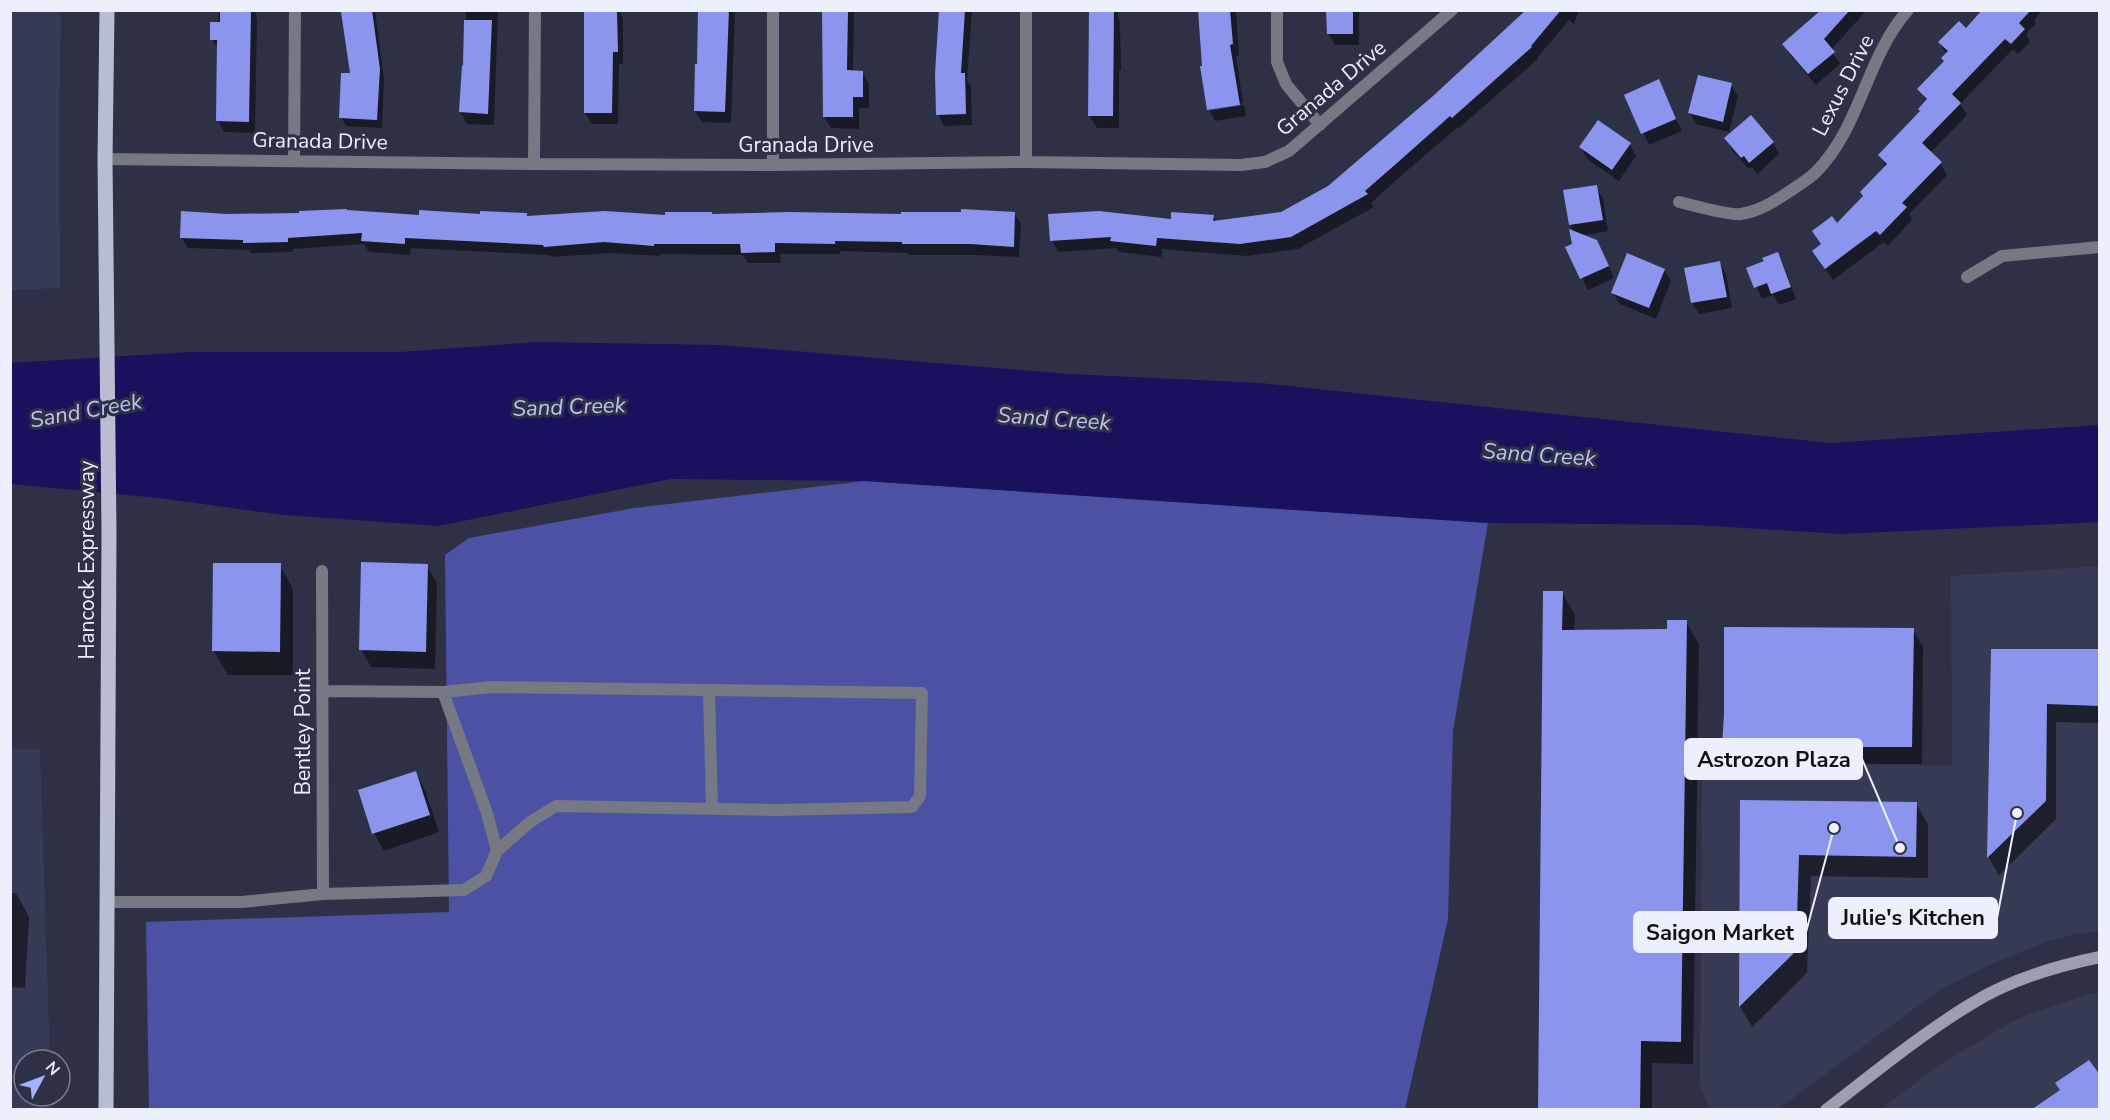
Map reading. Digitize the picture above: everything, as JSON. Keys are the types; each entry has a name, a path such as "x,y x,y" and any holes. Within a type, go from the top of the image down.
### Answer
{"main road":[{"name":"Hancock Expressway","path":"106,1110 108,533 105,159 107,10"},
{"path":"1826,1110 1921,1038 1972,1003 2038,973 2100,957"}],"street":[{"path":"294,160 295,10"},
{"path":"534,164 535,10"},
{"path":"773,10 773,165"},
{"path":"1026,10 1026,162"},
{"path":"1277,10 1277,62 1286,84 1320,126"},
{"name":"Granada Drive","path":"105,159 534,164 773,165 1026,162 1241,165 1264,162 1288,151 1320,126 1452,10"},
{"name":"Lexus Drive","path":"1679,202 1739,214 1768,206 1816,172 1846,130 1882,48 1908,10"},
{"path":"1967,277 2002,256 2100,247"},
{"name":"Bentley Point","path":"322,571 323,894"},
{"path":"107,902 242,902 323,894 464,890 486,876 497,851 530,822 556,806 776,810 912,807 920,796 922,693 493,687 443,692 322,691"},
{"path":"709,691 712,809"},
{"path":"443,692 487,813 497,851"}],"shaded area":[{"path":"10,11 61,11 60,288 11,290"},
{"path":"865,481 1488,523 1453,731 1448,919 1405,1109 149,1109 146,922 449,912 445,555 469,538 634,508"},
{"path":"2099,566 2099,931 2075,934 2045,942 1987,966 1941,989 1778,1109 1709,1109 1700,1084 1702,761 1952,766 1951,576"},
{"path":"11,749 40,749 50,1048 12,1048 12,1108 52,1109 11,1109"},
{"path":"2099,993 2099,1109 1880,1110 1938,1066 2017,1019 2088,994"}],"water":[{"name":"Sand Creek","path":"536,342 722,345 1070,374 1261,383 1831,443 2099,425 2099,522 1842,534 1697,525 1488,523 865,481 671,479 438,526 284,515 158,498 11,484 10,363 190,352 400,352"}],"building":[{"path":"220,10 251,10 249,122 216,121 217,40 210,40 210,22 220,22"},
{"path":"372,10 380,69 377,120 339,118 341,73 350,73 341,12"},
{"path":"584,10 617,10 618,52 613,52 612,113 584,113"},
{"path":"698,10 729,10 725,112 694,111"},
{"path":"822,10 848,10 847,70 863,71 863,97 853,97 853,117 823,117"},
{"path":"939,10 965,10 961,73 965,73 966,114 936,115 935,74"},
{"path":"1089,10 1114,10 1113,116 1088,116"},
{"path":"1198,10 1230,10 1233,44 1230,45 1240,105 1207,110 1200,66 1202,66"},
{"path":"1326,10 1353,10 1353,34 1327,34"},
{"path":"1526,10 1561,10 1532,47 1365,191 1368,194 1291,237 1240,244 1157,238 1156,246 1110,241 1111,237 1050,241 1048,214 1099,211 1171,219 1171,212 1214,215 1213,221 1281,212 1328,186 1433,96"},
{"path":"1821,10 1850,10 1824,39 1835,52 1808,74 1782,44"},
{"path":"1982,10 2031,10 2019,23 2025,29 2011,44 2005,39 1952,94 1961,103 1922,143 1942,162 1902,203 1907,207 1880,235 1876,231 1825,269 1812,251 1821,244 1812,231 1832,216 1837,223 1863,196 1860,192 1887,164 1878,155 1920,111 1918,109 1927,99 1917,89 1944,61 1941,58 1948,51 1938,42 1959,21 1966,28"},
{"path":"464,20 492,20 488,114 459,112"},
{"path":"1698,75 1732,83 1723,122 1688,113"},
{"path":"1659,79 1676,119 1641,134 1624,95"},
{"path":"1751,115 1774,142 1749,163 1744,156 1741,158 1724,138"},
{"path":"1598,120 1631,143 1612,170 1579,147"},
{"path":"1597,185 1603,220 1569,225 1563,190"},
{"path":"347,209 419,215 419,210 480,214 480,211 527,213 527,216 605,211 665,215 665,212 901,214 901,212 961,212 961,209 1015,212 1014,247 835,241 835,244 775,243 775,252 741,253 740,244 654,244 654,246 604,242 544,247 543,245 405,238 405,244 361,241 362,233 288,238 288,242 243,243 243,240 180,238 181,211 227,214 299,213 299,211"},
{"path":"1569,229 1597,240 1609,266 1580,279 1565,247 1572,244"},
{"path":"1778,252 1791,287 1771,294 1767,283 1754,288 1746,268"},
{"path":"1627,253 1665,269 1649,308 1611,293"},
{"path":"1720,261 1727,297 1691,303 1684,268"},
{"path":"361,562 428,564 426,652 359,650"},
{"path":"213,563 281,563 280,652 212,651"},
{"path":"1543,591 1563,591 1562,630 1667,629 1667,620 1687,620 1681,1042 1641,1041 1640,1110 1538,1110"},
{"path":"1724,627 1914,628 1912,747 1722,747"},
{"path":"1991,649 2100,649 2100,706 2047,704 2046,801 1987,858"},
{"path":"416,771 430,815 372,834 358,790"},
{"path":"1740,800 1917,802 1916,857 1799,855 1796,951 1739,1007"},
{"path":"2089,1060 2100,1075 2100,1110 2031,1110 2060,1090 2055,1083"}],"place":[{"name":"Julie's Kitchen","path":"2017,813"},
{"name":"Saigon Market","path":"1834,828"},
{"name":"Astrozon Plaza","path":"1900,848"}]}
